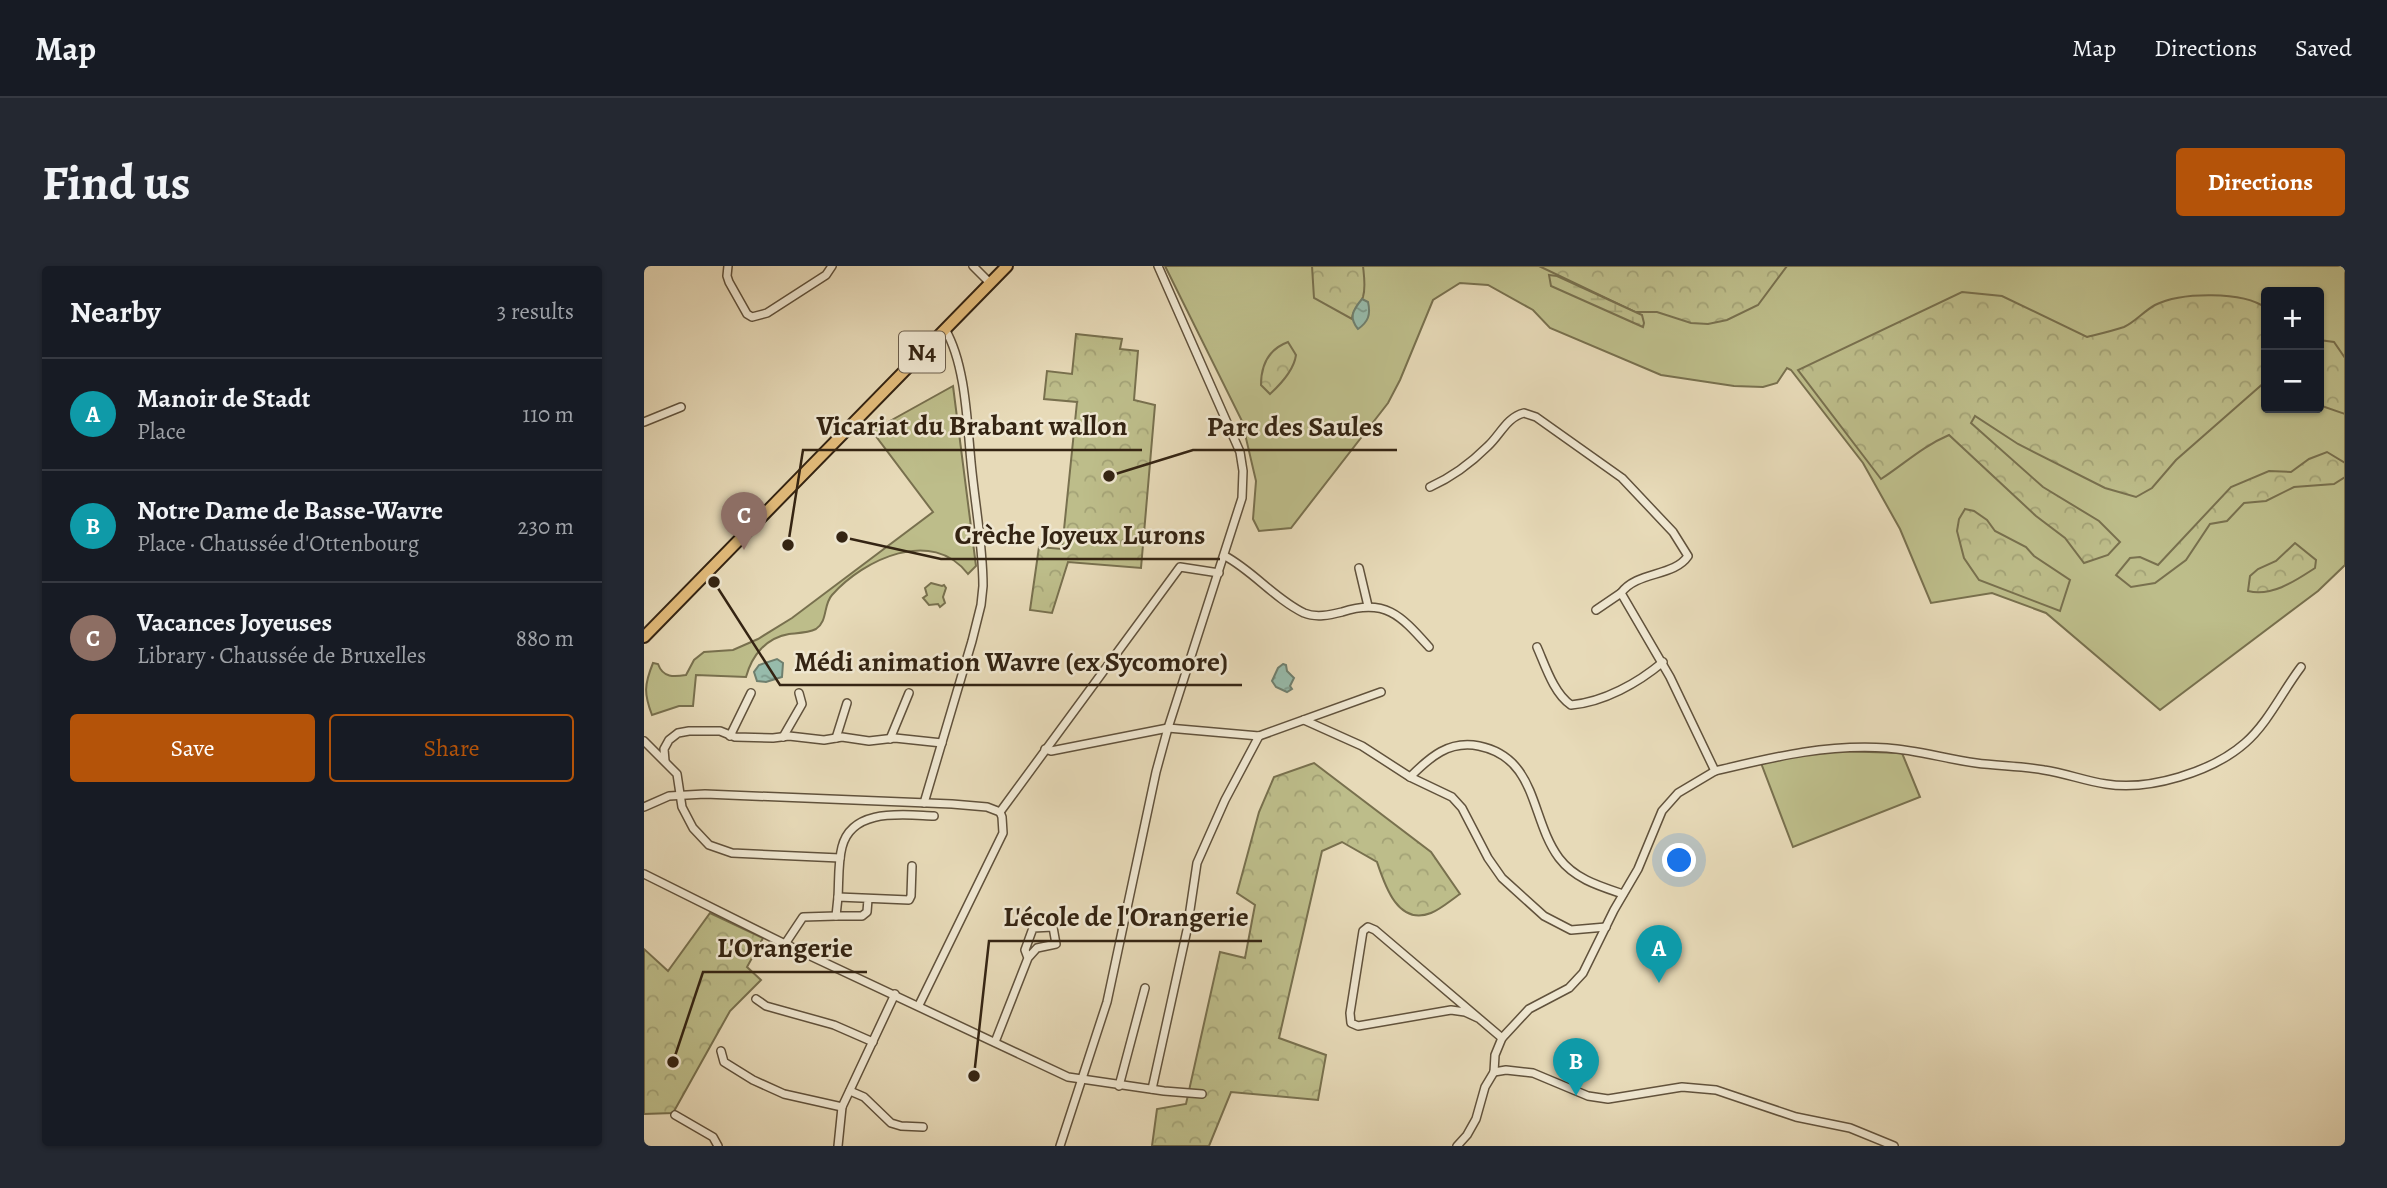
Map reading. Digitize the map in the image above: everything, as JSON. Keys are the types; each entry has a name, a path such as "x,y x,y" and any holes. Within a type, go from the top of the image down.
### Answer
{"main road":[{"name":"N4","path":"644,636 1006,266"}],"street":[{"path":"729,266 726,276 747,314 752,317 767,313 826,275 832,266"},
{"path":"973,266 990,284"},
{"path":"1060,1146 1107,1002 1156,772 1168,728 1225,556 1241,498 1243,471 1240,452 1158,266"},
{"path":"924,803 978,617 983,586 963,394 953,342 945,329"},
{"path":"644,422 681,407"},
{"path":"1430,487 1486,448 1517,415 1529,414 1622,478 1670,529 1687,552 1688,559 1630,583 1621,593 1596,610"},
{"path":"1225,556 1310,615 1325,616 1368,606 1382,608 1398,615 1429,647"},
{"path":"1000,812 1180,567 1219,573"},
{"path":"1359,568 1368,606"},
{"path":"1621,593 1662,662 1715,771"},
{"path":"1537,647 1560,693 1571,705 1612,693 1641,678 1662,662"},
{"path":"1457,1146 1475,1122 1485,1087 1494,1072 1495,1055 1503,1038 1529,1009 1563,991 1587,968 1637,869 1665,806 1678,793 1715,771 1804,750 1877,748 1976,763 2042,769 2108,785 2147,785 2206,767 2242,745 2260,727 2301,667"},
{"path":"1045,749 1051,751 1168,728 1259,736 1381,692"},
{"path":"730,736 751,693"},
{"path":"783,737 802,704 799,693"},
{"path":"890,738 909,693"},
{"path":"836,738 847,703"},
{"path":"1304,720 1362,746 1410,777 1455,800 1502,878 1544,916 1571,930 1606,927"},
{"path":"665,761 663,753 666,744 681,732 718,731 730,736 805,736 824,740 836,738 869,741 890,738 942,743"},
{"path":"1152,1089 1187,930 1197,863 1225,800 1259,736"},
{"path":"644,741 677,774 682,807 693,828 701,838 720,850 732,853 840,858"},
{"path":"1410,777 1434,754 1452,746 1473,745 1502,754 1520,771 1562,861 1588,881 1623,894"},
{"path":"644,807 662,798 679,794 924,803 987,807 1000,812 1003,833 919,1006"},
{"path":"897,815 898,802"},
{"path":"913,815 914,803"},
{"path":"836,916 840,858 846,838 861,823 881,815 934,816"},
{"path":"838,897 909,900 912,866"},
{"path":"644,874 1068,1077 1119,1086 1202,1094"},
{"path":"785,943 803,917 865,915 868,899"},
{"path":"995,1042 1028,958 1037,948 1056,944 1053,928 1033,928 1025,950 1028,958"},
{"path":"1478,1018 1451,1010 1358,1026 1351,1023 1350,1013 1363,931 1368,928 1375,930 1503,1038"},
{"path":"1119,1086 1145,988"},
{"path":"838,1146 842,1107 895,995"},
{"path":"756,999 766,1006 834,1025 873,1042"},
{"path":"721,1051 724,1062 768,1088 842,1107"},
{"path":"1494,1072 1506,1070 1533,1073 1588,1096 1608,1099 1682,1087 1716,1090 1796,1117 1850,1128 1894,1146"},
{"path":"850,1091 864,1097 891,1123 923,1127"},
{"path":"675,1115 713,1137 718,1146"}],"green space":[{"path":"1165,266 2345,266 2345,565 2318,591 2160,710 2046,613 1992,593 1931,603 1900,529 1863,463 1791,370 1787,368 1777,383 1763,387 1734,386 1661,375 1550,328 1533,310 1488,285 1460,283 1433,300 1388,403 1291,528 1259,531 1253,519 1256,481 1242,421"},
{"path":"1312,266 1363,266 1364,293 1352,319 1314,298"},
{"path":"1539,266 1787,266 1758,305 1727,320 1708,324 1691,323 1657,312 1635,312"},
{"path":"1549,275 1557,276 1642,315 1643,327 1551,286"},
{"path":"1962,292 2002,296 2087,337 2124,327 2151,307 2180,298 2228,296 2261,305 2261,385 2176,460 2152,488 2136,497 2105,488 2018,444 1975,416 1971,423 2043,487 2099,521 2120,542 2108,555 2084,563 2065,538 2036,516 1949,435 1881,479 1798,370"},
{"path":"1076,334 1122,339 1120,349 1138,351 1134,400 1155,405 1141,568 1068,562 1052,613 1030,610 1039,547 1062,549 1077,402 1044,399 1047,371 1072,374"},
{"path":"2324,341 2334,342 2345,358 2345,414 2324,407"},
{"path":"1288,342 1296,355 1295,361 1287,376 1270,394 1261,385 1267,358"},
{"path":"953,386 976,566 968,574 953,560 936,552 918,550 898,553 880,560 862,570 832,595 822,622 816,629 781,636 761,649 746,677 696,675 693,706 679,706 652,715 646,689 653,663 658,664 669,676 686,675 694,660 704,652 733,650 758,639 792,618 933,512 872,431"},
{"path":"2327,452 2345,463 2345,477 2334,484 2294,487 2266,501 2244,503 2227,521 2210,524 2186,560 2155,583 2131,587 2116,575 2130,558 2140,557 2158,565 2231,487 2269,471 2291,472 2309,459"},
{"path":"1965,509 1974,511 1987,520 1995,531 2026,547 2034,556 2070,580 2060,611 1979,580 1964,558 1957,531 1959,519"},
{"path":"2295,543 2316,560 2315,568 2274,590 2248,591 2250,576 2276,561"},
{"path":"931,583 944,585 946,588 943,597 945,603 940,607 938,604 929,605 923,598 927,595 925,588"},
{"path":"1802,753 1902,753 1920,797 1793,847 1761,763"},
{"path":"1314,763 1431,852 1460,894 1431,913 1420,916 1410,914 1402,909 1389,892 1377,862 1342,842 1322,851 1279,1038 1326,1055 1318,1100 1231,1092 1209,1146 1152,1146 1157,1109 1186,1104 1220,952 1245,958 1255,905 1237,893 1259,812 1274,777"},
{"path":"710,913 763,938 747,967 761,980 730,1011 673,1113 644,1114 644,949 668,971"}],"water":[{"path":"1362,299 1368,302 1369,314 1358,329 1353,321 1353,314"},
{"path":"777,659 783,663 782,677 766,682 757,681 754,672 759,665"},
{"path":"1283,664 1294,678 1290,686 1292,689 1287,692 1276,687 1272,681"}],"place":[{"name":"Parc des Saules","path":"1109,476"},
{"name":"Crèche Joyeux Lurons","path":"842,537"},
{"name":"Vicariat du Brabant wallon","path":"788,545"},
{"name":"Vacances Joyeuses","path":"744,550"},
{"name":"Médi animation Wavre (ex Sycomore)","path":"714,582"},
{"name":"Manoir de Stadt","path":"1659,983"},
{"name":"L'Orangerie","path":"673,1062"},
{"name":"L'école de l'Orangerie","path":"974,1076"},
{"name":"Notre Dame de Basse-Wavre","path":"1576,1096"}]}
